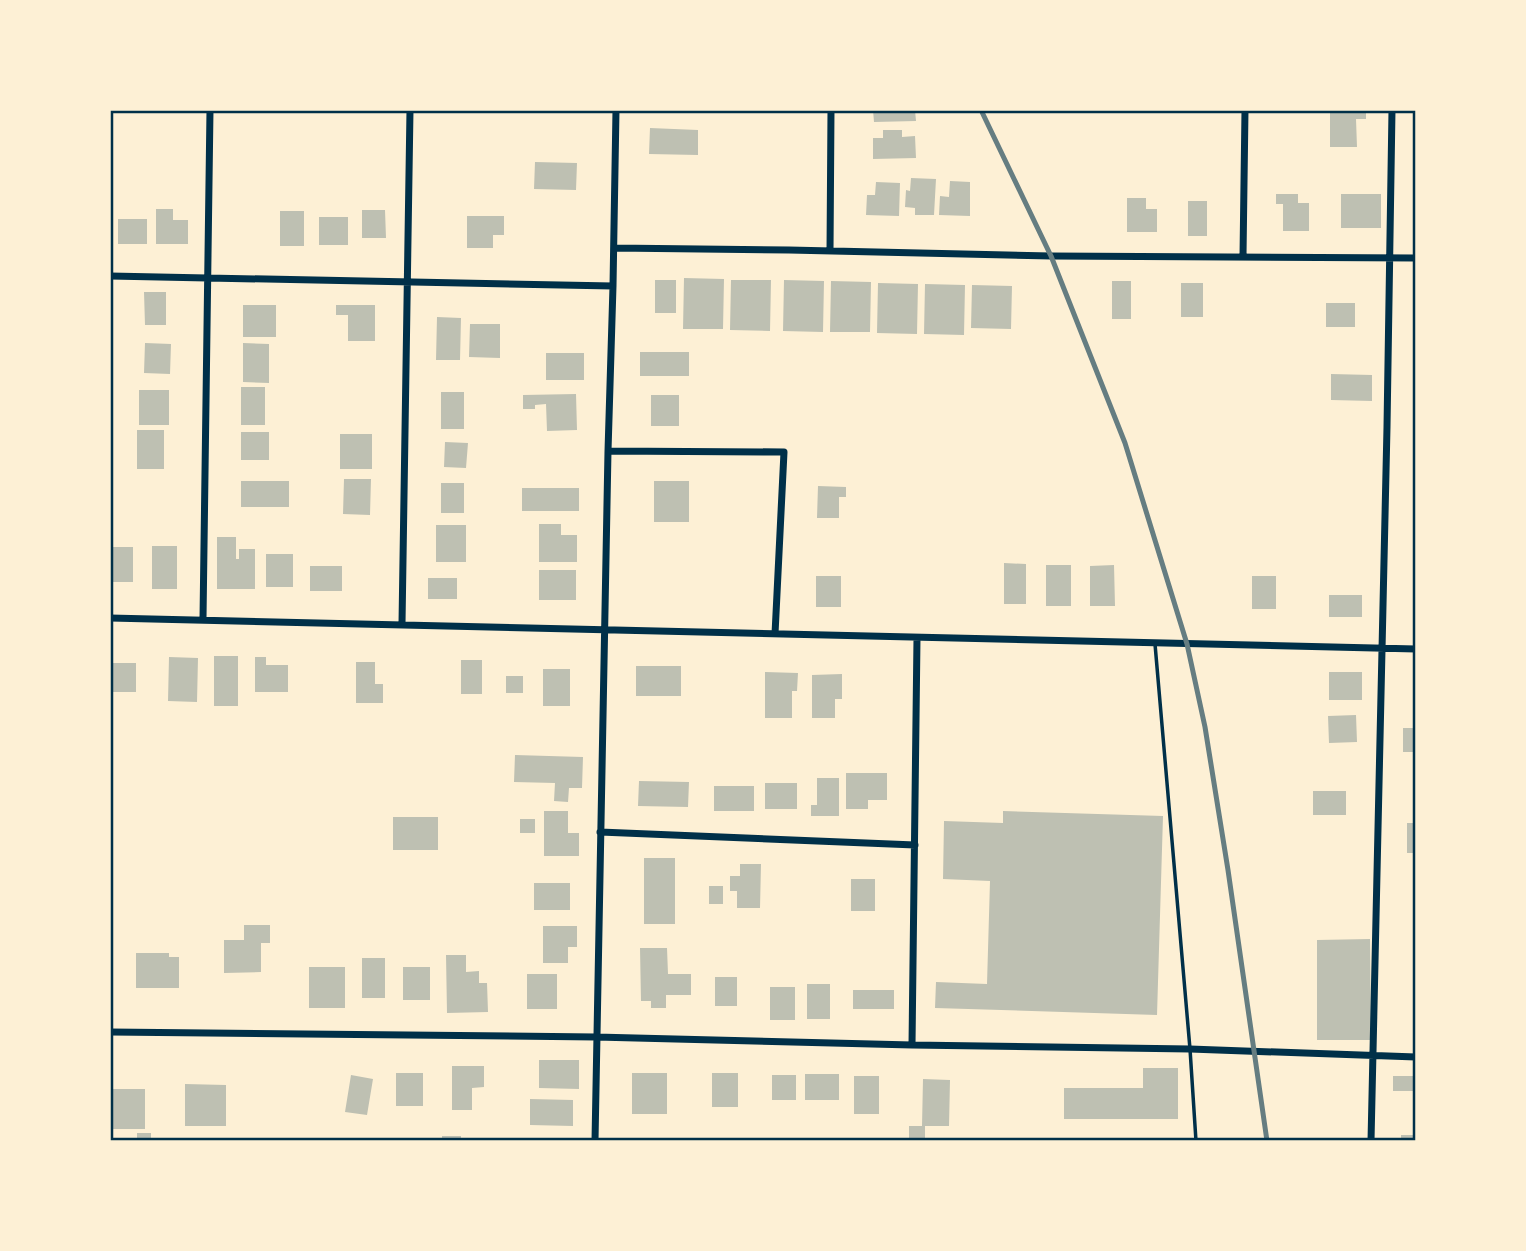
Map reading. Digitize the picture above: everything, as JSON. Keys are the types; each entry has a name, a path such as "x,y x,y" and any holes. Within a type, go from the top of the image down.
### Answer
{"street":[{"path":"203,619 210,110"},
{"path":"402,624 410,110"},
{"path":"594,1141 616,110"},
{"path":"830,251 831,110"},
{"path":"1243,256 1245,110"},
{"path":"1371,1141 1392,110"},
{"path":"614,248 1051,256 1416,258"},
{"path":"110,276 613,286"},
{"path":"608,451 784,453 775,634"},
{"path":"110,618 1416,649"},
{"path":"912,1045 917,638"},
{"path":"600,832 915,845"},
{"path":"110,1032 596,1037 1190,1049 1416,1057"}],"lane":[{"path":"1156,643 1196,1141"}],"building":[{"path":"873,110 915,110 916,121 874,122"},
{"path":"1330,110 1366,110 1366,119 1356,119 1357,147 1330,147"},
{"path":"650,128 698,130 698,155 649,154"},
{"path":"883,130 902,130 902,137 915,136 916,158 873,159 873,138 883,138"},
{"path":"535,162 577,163 576,190 534,189"},
{"path":"911,178 936,179 934,215 915,215 915,208 905,207 906,190 910,191"},
{"path":"950,181 970,182 970,216 939,215 940,196 949,197"},
{"path":"876,182 900,183 899,216 866,215 867,195 875,195"},
{"path":"1276,194 1298,194 1298,203 1309,203 1309,231 1283,231 1283,204 1276,204"},
{"path":"1341,194 1381,194 1381,228 1341,228"},
{"path":"1127,198 1146,198 1146,209 1157,209 1157,232 1127,232"},
{"path":"1188,201 1207,201 1207,236 1188,236"},
{"path":"156,209 173,209 173,220 188,220 188,244 156,244"},
{"path":"362,210 385,210 386,238 362,238"},
{"path":"280,211 304,211 304,246 280,246"},
{"path":"467,216 504,216 504,235 493,235 493,248 467,248"},
{"path":"319,217 348,217 348,245 319,245"},
{"path":"118,219 147,219 147,244 118,244"},
{"path":"684,278 724,279 723,329 683,329"},
{"path":"655,280 676,280 676,313 655,313"},
{"path":"731,280 771,280 770,331 730,330"},
{"path":"784,280 824,281 823,332 783,331"},
{"path":"831,281 871,282 870,332 830,332"},
{"path":"1112,281 1131,281 1131,319 1112,319"},
{"path":"878,283 918,284 917,334 877,333"},
{"path":"1181,283 1203,283 1203,317 1181,317"},
{"path":"925,284 965,285 964,335 924,334"},
{"path":"972,285 1012,286 1011,329 971,328"},
{"path":"144,292 166,292 166,325 145,325"},
{"path":"1326,303 1355,303 1355,327 1326,327"},
{"path":"243,305 276,305 276,337 243,337"},
{"path":"336,305 375,305 375,341 348,341 348,315 336,315"},
{"path":"437,317 461,318 460,360 436,360"},
{"path":"470,324 500,324 500,358 469,357"},
{"path":"145,343 171,344 170,374 144,373"},
{"path":"243,343 269,344 269,383 243,382"},
{"path":"640,352 689,352 689,376 640,376"},
{"path":"546,353 584,353 584,380 546,380"},
{"path":"1331,374 1372,375 1372,401 1331,400"},
{"path":"241,387 265,387 265,425 241,425"},
{"path":"139,390 169,390 169,425 139,425"},
{"path":"441,392 464,392 464,429 441,429"},
{"path":"576,394 577,430 547,431 546,404 535,405 535,409 523,409 523,395"},
{"path":"651,395 679,395 679,426 651,426"},
{"path":"137,430 164,430 164,469 137,469"},
{"path":"241,432 269,432 269,460 241,460"},
{"path":"340,434 372,434 372,469 340,469"},
{"path":"445,442 468,443 466,468 444,467"},
{"path":"344,479 371,479 370,515 343,514"},
{"path":"241,481 289,481 289,507 241,507"},
{"path":"654,481 689,481 689,522 654,522"},
{"path":"441,483 464,483 464,513 441,513"},
{"path":"818,486 846,487 846,497 839,497 839,518 817,518"},
{"path":"522,488 579,488 579,511 522,511"},
{"path":"539,524 561,524 561,535 577,535 577,562 539,562"},
{"path":"436,525 466,525 466,562 436,562"},
{"path":"217,537 236,537 236,559 239,559 239,549 255,549 255,589 217,589"},
{"path":"152,546 177,546 177,589 152,589"},
{"path":"110,547 133,547 133,582 110,582"},
{"path":"266,554 293,554 293,587 266,587"},
{"path":"1004,563 1026,564 1026,604 1004,604"},
{"path":"1046,565 1071,565 1071,606 1046,606"},
{"path":"1114,565 1115,606 1090,606 1090,566"},
{"path":"310,566 342,566 342,591 310,591"},
{"path":"539,570 576,570 576,600 539,600"},
{"path":"816,576 841,576 841,607 816,607"},
{"path":"1252,576 1276,576 1276,609 1252,609"},
{"path":"428,578 457,578 457,599 428,599"},
{"path":"1329,595 1362,595 1362,617 1329,617"},
{"path":"214,656 238,656 238,706 214,706"},
{"path":"169,657 198,658 197,702 168,701"},
{"path":"255,657 266,657 266,665 288,665 288,692 255,692"},
{"path":"461,660 482,660 482,694 461,694"},
{"path":"356,662 375,662 375,684 383,684 383,703 356,703"},
{"path":"110,663 136,663 136,692 110,692"},
{"path":"636,666 681,666 681,696 636,696"},
{"path":"543,669 570,669 570,706 543,706"},
{"path":"765,672 798,673 797,691 792,691 792,718 765,718"},
{"path":"1329,672 1362,672 1362,700 1329,700"},
{"path":"842,674 842,699 835,699 835,718 812,718 812,675"},
{"path":"506,676 523,676 523,693 506,693"},
{"path":"1356,715 1357,742 1329,743 1328,716"},
{"path":"1403,728 1416,728 1416,752 1403,752"},
{"path":"515,755 583,757 582,788 569,788 568,802 554,801 555,783 514,782"},
{"path":"846,773 887,773 887,800 868,800 868,809 846,809"},
{"path":"817,778 839,778 839,816 811,816 811,805 817,805"},
{"path":"639,781 689,782 688,807 638,806"},
{"path":"765,783 797,783 797,809 765,809"},
{"path":"714,786 754,786 754,811 714,811"},
{"path":"1313,791 1346,791 1346,815 1313,815"},
{"path":"544,811 568,811 568,833 579,833 579,856 544,856"},
{"path":"1003,811 1163,816 1157,1015 935,1008 936,982 987,984 990,881 943,879 944,821 1003,823"},
{"path":"393,817 438,817 438,850 393,850"},
{"path":"520,819 535,819 535,833 520,833"},
{"path":"1407,823 1416,823 1416,853 1407,853"},
{"path":"644,858 675,858 675,924 644,924"},
{"path":"740,864 761,864 760,908 737,908 737,891 730,891 730,876 740,876"},
{"path":"851,879 875,879 875,911 851,911"},
{"path":"534,883 570,883 570,910 534,910"},
{"path":"709,886 723,886 723,904 709,904"},
{"path":"244,925 270,925 270,943 261,943 261,972 224,973 224,940 244,940"},
{"path":"543,926 577,926 577,947 568,947 568,963 543,963"},
{"path":"1370,939 1371,1040 1317,1040 1317,940"},
{"path":"640,948 667,948 668,974 691,974 691,995 666,995 666,1008 651,1008 651,1001 641,1001"},
{"path":"136,953 169,953 169,957 179,957 179,988 136,988"},
{"path":"446,955 466,955 466,972 479,971 479,983 487,983 488,1012 447,1013"},
{"path":"362,958 385,958 385,998 362,998"},
{"path":"309,967 345,967 345,1008 309,1008"},
{"path":"403,967 430,967 430,1000 403,1000"},
{"path":"527,974 557,974 557,1009 527,1009"},
{"path":"715,977 737,977 737,1006 715,1006"},
{"path":"807,984 830,984 830,1019 807,1019"},
{"path":"770,987 795,987 795,1020 770,1020"},
{"path":"853,990 894,990 894,1009 853,1009"},
{"path":"539,1060 579,1060 579,1089 539,1088"},
{"path":"452,1066 484,1066 484,1087 472,1088 472,1110 452,1110"},
{"path":"1143,1068 1178,1068 1178,1119 1064,1119 1064,1088 1143,1088"},
{"path":"396,1073 423,1073 423,1106 396,1106"},
{"path":"632,1073 667,1073 667,1114 632,1114"},
{"path":"712,1073 738,1073 738,1107 712,1107"},
{"path":"805,1074 839,1074 839,1100 805,1100"},
{"path":"351,1075 373,1079 367,1115 345,1112"},
{"path":"772,1075 796,1075 796,1100 772,1100"},
{"path":"854,1076 879,1076 879,1114 854,1114"},
{"path":"1393,1076 1416,1076 1416,1091 1393,1091"},
{"path":"923,1079 950,1080 949,1126 925,1126 925,1141 909,1141 909,1126 922,1126"},
{"path":"185,1084 226,1085 226,1126 185,1126"},
{"path":"111,1089 145,1089 145,1129 111,1129"},
{"path":"530,1099 573,1100 573,1126 530,1125"},
{"path":"137,1133 151,1133 151,1141 137,1141"},
{"path":"1401,1135 1416,1135 1416,1141 1401,1141"},
{"path":"442,1136 461,1136 461,1141 442,1141"}],"railway":[{"path":"981,110 1051,256 1125,443 1187,644 1205,727 1267,1141"}]}
